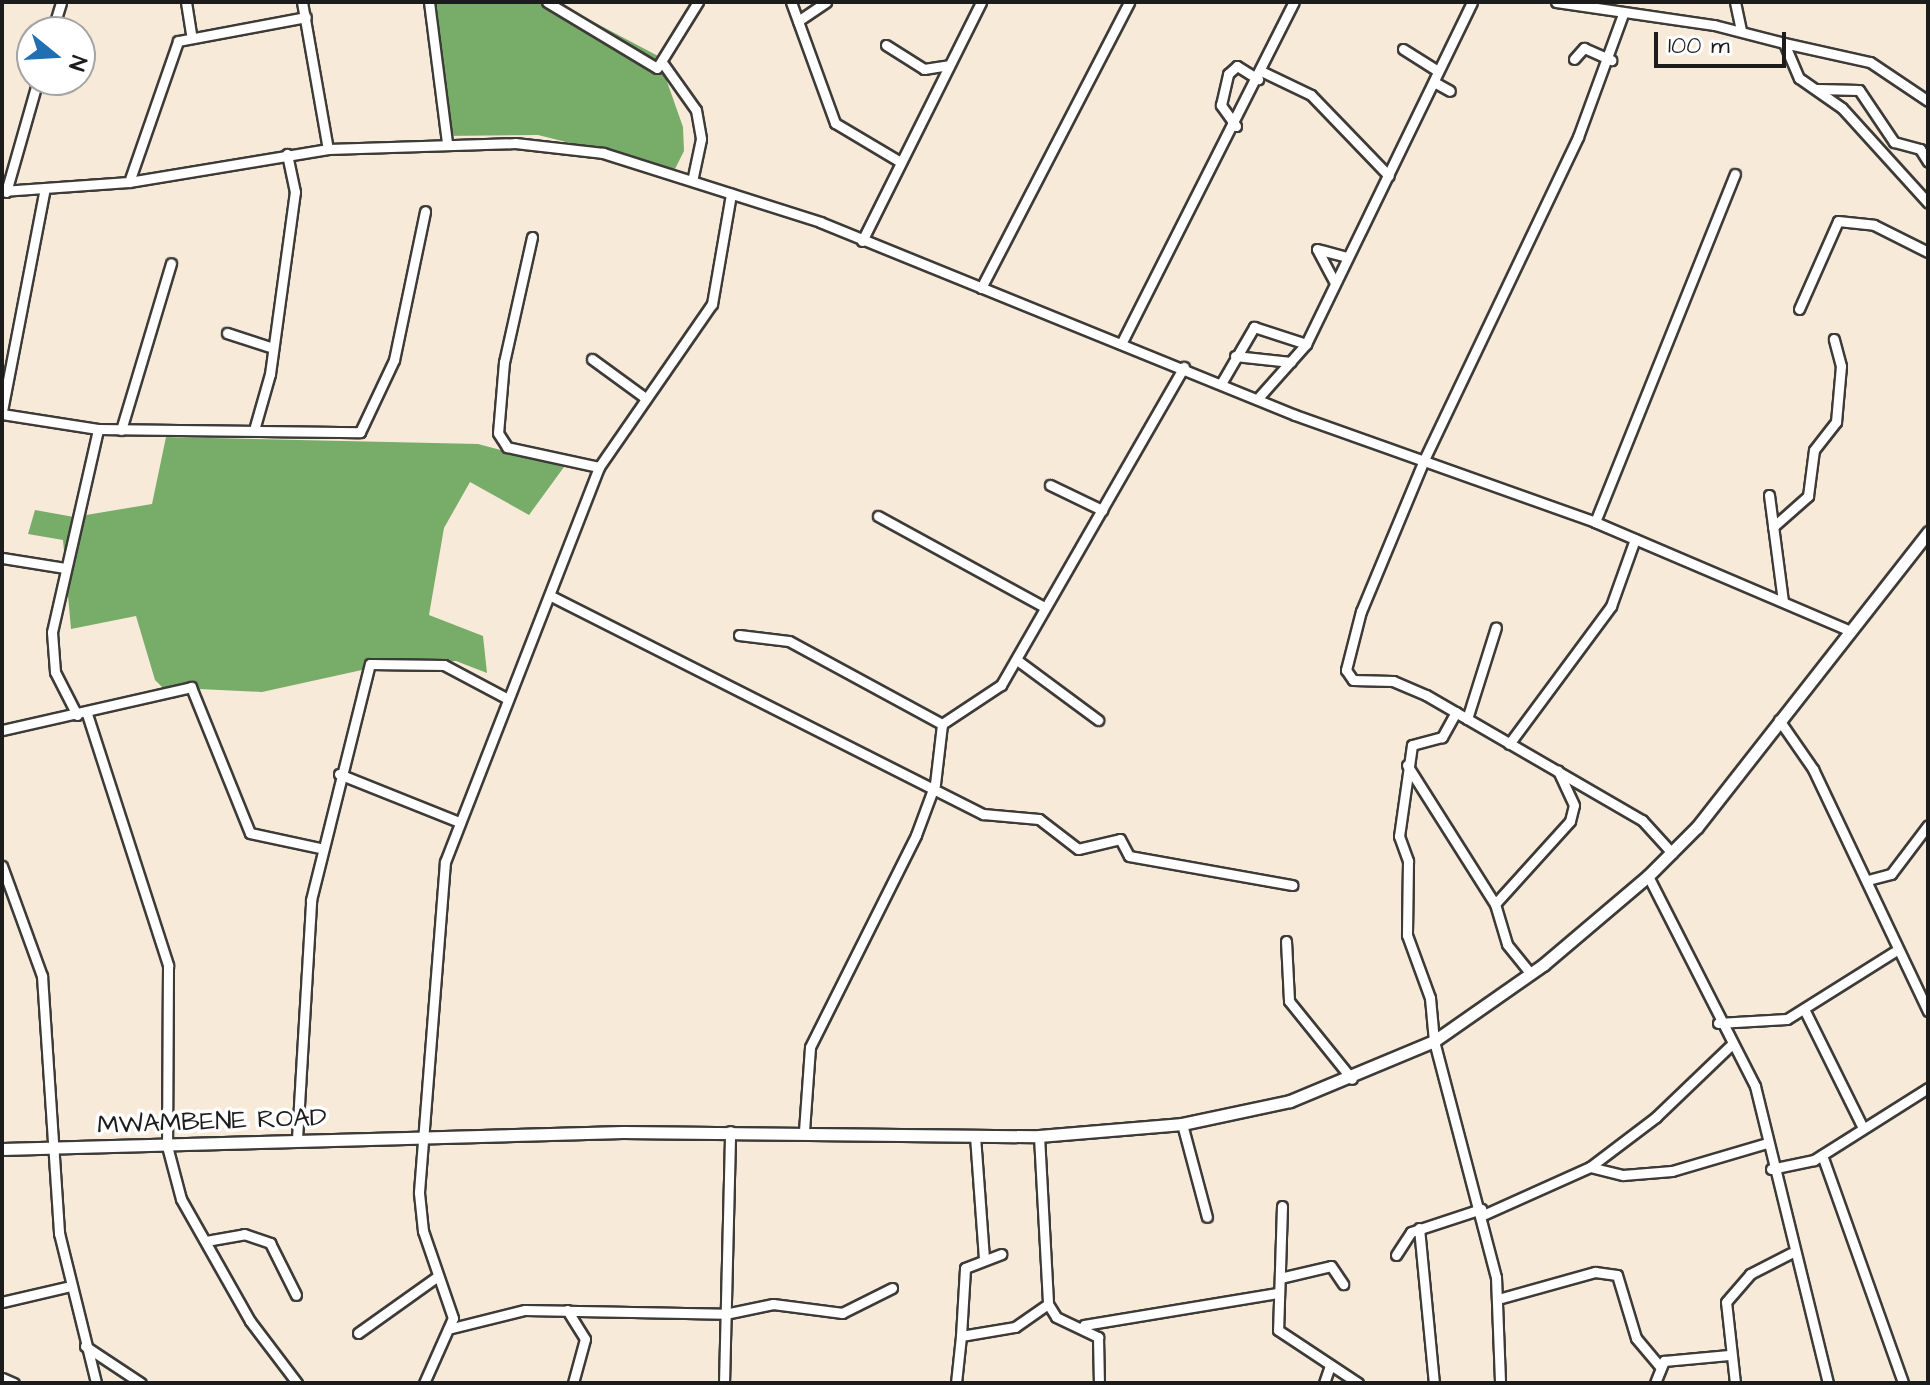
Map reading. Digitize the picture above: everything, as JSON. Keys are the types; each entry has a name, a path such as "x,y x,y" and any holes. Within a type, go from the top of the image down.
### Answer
{"street":[{"path":"186,2 191,34"},
{"path":"302,2 328,149"},
{"path":"429,2 447,142"},
{"path":"547,2 639,63 664,65"},
{"path":"664,65 698,2"},
{"path":"791,2 835,123 899,161"},
{"path":"798,21 826,2"},
{"path":"862,241 899,161 981,2"},
{"path":"981,288 1129,2"},
{"path":"1121,344 1236,126 1294,2"},
{"path":"1259,397 1306,344 1472,2"},
{"path":"1556,2 1741,31 1870,62 1928,101"},
{"path":"1735,2 1741,31"},
{"path":"1623,14 1611,60 1424,460 1361,611 1346,670 1353,680 1404,683 1456,712 1642,820 1672,853"},
{"path":"129,182 173,48 191,34 306,17"},
{"path":"1784,43 1797,77 1817,89 1928,203"},
{"path":"886,45 924,69 936,89"},
{"path":"1574,59 1584,48 1611,60"},
{"path":"1403,49 1438,71"},
{"path":"664,65 699,120 693,177"},
{"path":"924,69 949,65"},
{"path":"1236,126 1221,105 1229,69 1260,75 1311,95 1389,176"},
{"path":"1434,82 1450,91"},
{"path":"1817,89 1859,90 1894,142 1920,149 1928,162"},
{"path":"33,96 4,192 44,192 129,182 328,149 447,142 567,147 693,177 1259,397 1595,522 1846,629"},
{"path":"254,430 273,348 296,183 287,154"},
{"path":"1595,522 1735,174"},
{"path":"44,192 2,412 98,429 365,428 394,360 425,211"},
{"path":"424,1383 452,1328 420,1211 437,904 459,822 553,597 599,467 644,397 712,304 731,194"},
{"path":"1799,309 1838,221 1874,225 1928,252"},
{"path":"532,237 504,362 498,433 507,447 599,467"},
{"path":"1335,283 1317,249 1347,257"},
{"path":"121,430 171,263"},
{"path":"1222,382 1235,356 1258,326 1306,344"},
{"path":"227,333 273,348"},
{"path":"1773,527 1808,496 1814,450 1836,422 1841,366 1834,339"},
{"path":"1235,356 1291,362"},
{"path":"592,359 644,397"},
{"path":"804,1131 804,1068 813,1038 935,784 942,724 1001,685 1184,367"},
{"path":"98,429 65,568 52,652 60,689 82,714 168,965 167,1146 181,1199 250,1321 297,1383"},
{"path":"1050,485 1102,510"},
{"path":"1769,495 1783,601"},
{"path":"878,516 1044,607"},
{"name":"MWAMBENE ROAD","path":"2,1149 52,1150 297,1139 730,1131 1039,1136 1182,1124 1290,1101 1352,1079 1434,1041 1531,974 1648,876 1672,853 1779,720 1846,629 1928,532"},
{"path":"1509,744 1611,606 1635,539"},
{"path":"2,558 65,568"},
{"path":"553,597 707,679 935,784 998,819 1039,819 1078,849 1120,839 1129,856 1292,885"},
{"path":"1467,719 1496,627"},
{"path":"739,635 789,641 942,724"},
{"path":"1017,660 1098,720"},
{"path":"297,1139 307,942 320,848 370,664 444,665 508,699"},
{"path":"2,730 191,687 250,833 320,848"},
{"path":"1456,712 1442,737 1415,741 1407,765 1399,829 1409,871 1406,922 1430,998 1434,1041 1482,1212 1498,1299 1500,1383"},
{"path":"1779,720 1868,880 1894,952 1928,1011"},
{"path":"1407,765 1495,904 1507,944 1531,974"},
{"path":"1495,904 1570,821 1574,805 1558,771"},
{"path":"339,774 459,822"},
{"path":"1868,880 1891,874 1927,830"},
{"path":"2,866 42,976 52,1150 70,1286 96,1383"},
{"path":"1648,876 1718,1023 1755,1086 1791,1253 1828,1383"},
{"path":"1286,941 1289,1001 1352,1079"},
{"path":"1718,1023 1787,1019 1894,952"},
{"path":"1804,1009 1863,1128"},
{"path":"1396,1255 1419,1228 1482,1212 1590,1167 1730,1046"},
{"path":"1771,1169 1822,1155 1928,1088"},
{"path":"1182,1124 1207,1217"},
{"path":"724,1383 730,1131"},
{"path":"975,1136 984,1258"},
{"path":"1039,1136 1048,1304 1056,1317 1084,1325 1277,1293"},
{"path":"1590,1167 1623,1175 1672,1171 1767,1143"},
{"path":"1822,1155 1903,1383"},
{"path":"1282,1206 1278,1330 1358,1383"},
{"path":"1419,1228 1434,1383"},
{"path":"206,1241 244,1234 270,1243 296,1295"},
{"path":"1735,1383 1729,1355 1726,1302 1750,1274 1791,1253"},
{"path":"956,1383 965,1268 984,1258 1001,1254"},
{"path":"1280,1278 1331,1266 1343,1284"},
{"path":"1498,1299 1595,1272 1617,1275 1636,1338 1660,1367"},
{"path":"358,1333 438,1276"},
{"path":"2,1302 70,1286"},
{"path":"452,1328 516,1311 725,1314 773,1304 842,1313 892,1288"},
{"path":"961,1336 1015,1327 1048,1304"},
{"path":"567,1310 585,1339 573,1383"},
{"path":"1084,1325 1100,1345 1099,1383"},
{"path":"85,1346 141,1383"},
{"path":"1655,1383 1660,1367 1669,1360 1729,1355"},
{"path":"1324,1383 1330,1366"},
{"path":"2,1378 14,1383"}],"green space":[{"path":"423,2 556,2 658,56 683,127 684,151 675,169 538,135 442,136"},
{"path":"166,437 478,444 564,467 529,515 470,482 444,528 429,615 483,636 487,673 456,661 371,668 262,692 199,689 174,699 155,680 136,616 71,629 63,540 28,534 35,510 74,517 152,504"}]}
